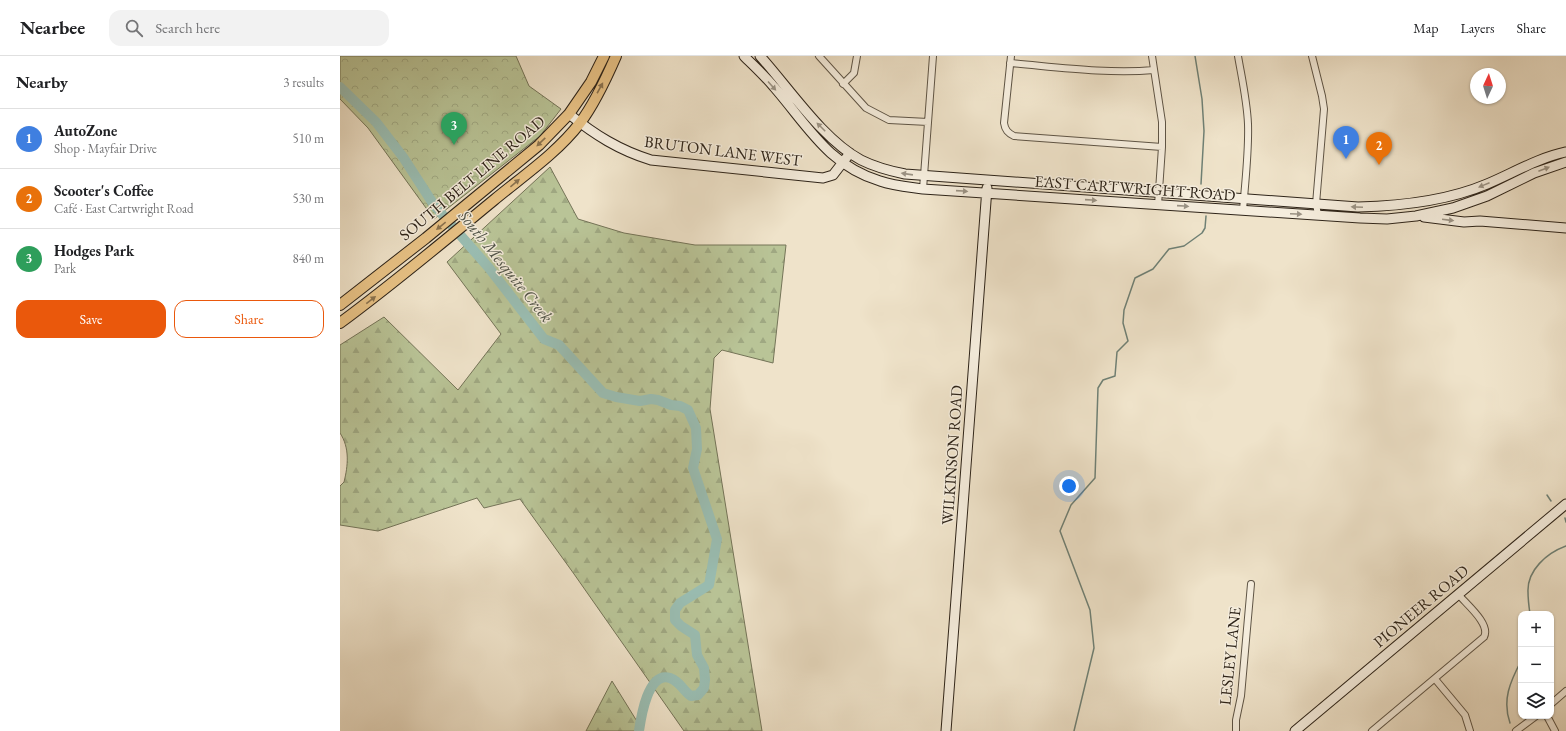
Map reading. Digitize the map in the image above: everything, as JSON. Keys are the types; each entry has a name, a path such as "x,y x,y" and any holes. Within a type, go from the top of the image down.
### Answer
{"main road":[{"name":"SOUTH BELT LINE ROAD","path":"340,305 426,238 539,145 569,114 591,82 604,56"},
{"name":"SOUTH BELT LINE ROAD","path":"340,323 432,252 542,160 580,123 606,78 616,56"},
{"name":"EAST CARTWRIGHT ROAD","path":"746,56 774,87 811,134 842,163 866,176 880,181 894,185 923,189 1387,219 1416,216 1453,208 1487,196 1524,178 1566,162"},
{"name":"EAST CARTWRIGHT ROAD","path":"760,56 813,119 838,144 850,153 860,160 889,171 924,176 1358,208 1402,205 1466,192 1487,184 1519,168 1566,152"},
{"name":"BRUTON LANE WEST","path":"569,114 605,141 631,154 651,160 823,178 833,175 850,153"},
{"path":"1519,168 1524,178"},
{"name":"WILKINSON ROAD","path":"946,731 987,180"},
{"path":"1440,198 1465,217 1480,221"},
{"path":"1402,205 1403,217"},
{"path":"1416,216 1464,222 1480,221 1566,228"},
{"name":"PIONEER ROAD","path":"1295,731 1566,504"}],"street":[{"path":"819,56 866,108 889,120 928,122"},
{"path":"843,84 854,73 857,56"},
{"path":"923,189 933,56"},
{"path":"1011,56 1004,123 1008,134 1014,136 1162,147"},
{"path":"1152,56 1162,122 1162,147 1158,205"},
{"path":"1238,56 1246,100 1248,125 1243,210"},
{"path":"1312,56 1324,109 1316,204 1318,215"},
{"path":"1010,63 1106,70 1154,70"},
{"name":"LESLEY LANE","path":"1236,731 1236,720 1241,696 1250,584"},
{"path":"1375,730 1480,641 1486,634 1484,624 1458,594"},
{"path":"1435,679 1465,715 1470,731"},
{"path":"1554,701 1566,691"},
{"path":"1516,731 1532,719"},
{"path":"1549,719 1555,731"}],"green space":[{"path":"340,56 516,56 529,86 561,109 540,136 434,219 368,128 340,99"},
{"path":"550,167 578,219 624,233 695,245 786,245 773,363 722,350 714,358 710,409 762,731 684,731 520,499 484,508 477,498 378,531 340,525 340,486 344,482 347,451 340,433 340,345 384,317 458,390 501,334 447,262"},
{"path":"612,681 643,731 586,731"}],"waterway":[{"path":"1195,56 1202,99 1204,131 1201,184"},
{"name":"South Mesquite Creek","path":"340,87 376,122 403,157 434,205 489,268 544,339 559,345 603,393 640,401 651,399 658,400 671,405 680,406 688,410 696,428 697,449 693,468 717,539 709,585 680,603 675,610 675,620 695,635 697,655 704,668 704,688 698,695 691,696 677,682 670,678 662,678 656,681 647,697 639,731"},
{"path":"1074,731 1094,648 1090,610 1060,531 1071,505 1095,478 1098,388 1103,380 1115,376 1117,352 1128,341 1123,323 1124,310 1135,278 1153,269 1169,249 1184,246 1202,233 1205,228 1206,216"},
{"path":"1547,495 1551,501"},
{"path":"1565,518 1566,522"},
{"path":"1530,611 1528,592 1531,577 1545,558 1566,546"},
{"path":"1510,723 1507,707 1508,691 1518,667"}],"place":[{"name":"Hodges Park","path":"454,145"},
{"name":"AutoZone","path":"1346,159"},
{"name":"Scooter's Coffee","path":"1379,165"}]}
